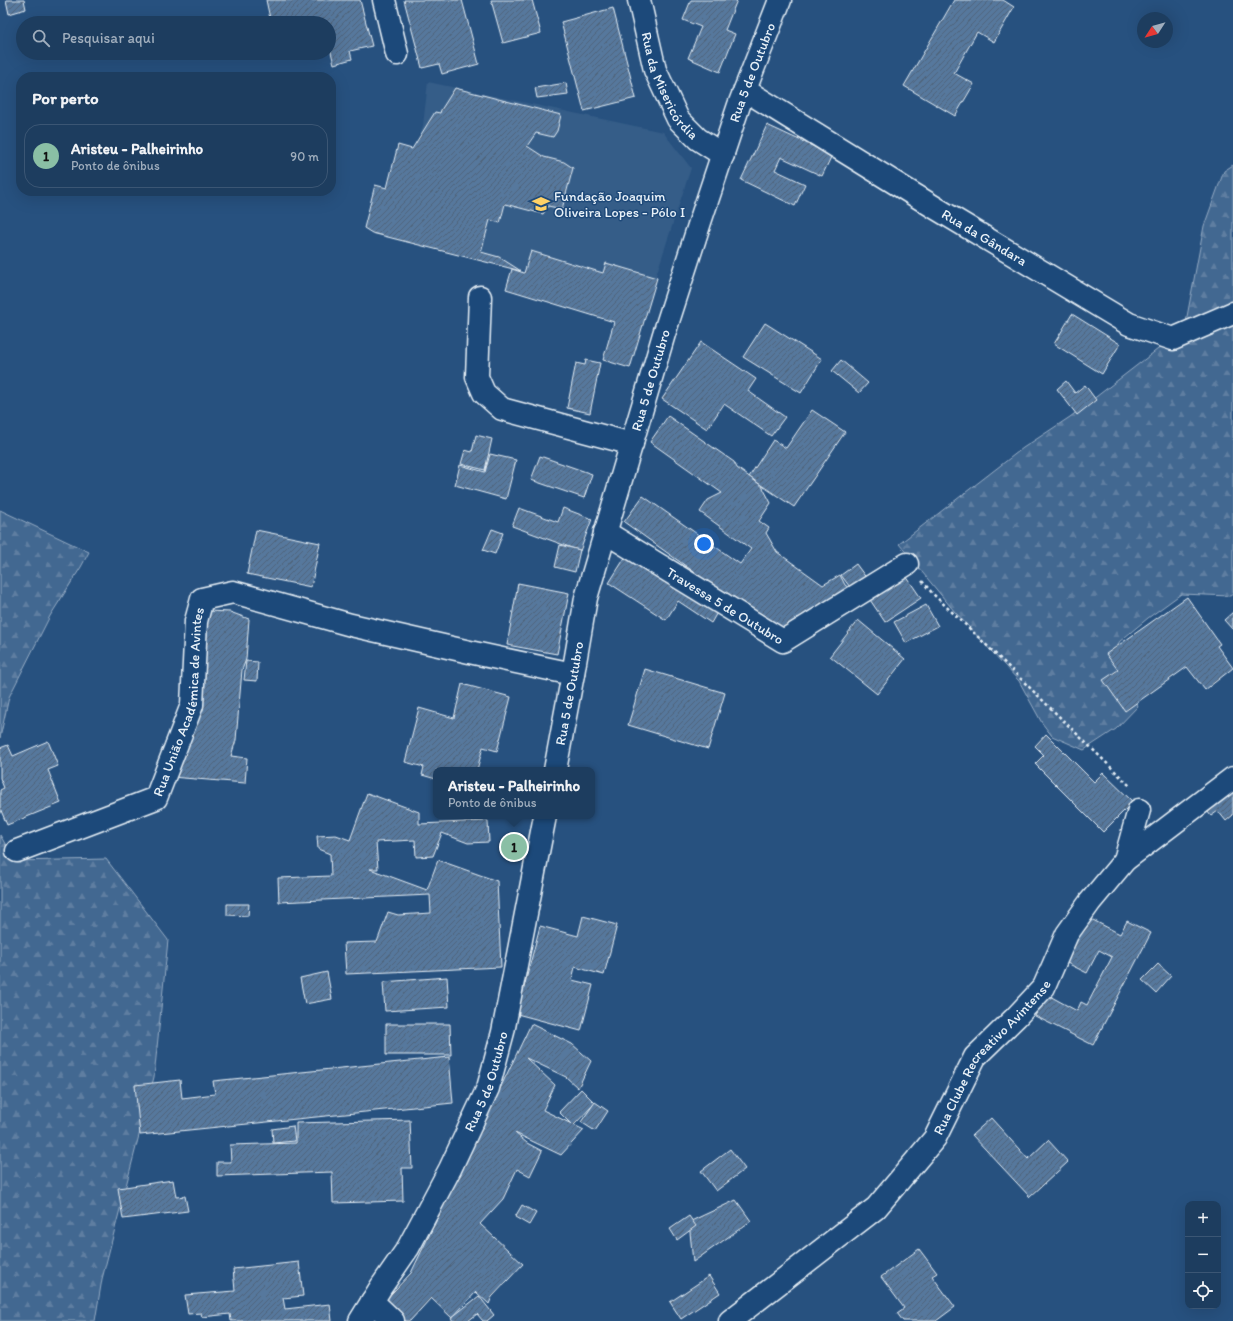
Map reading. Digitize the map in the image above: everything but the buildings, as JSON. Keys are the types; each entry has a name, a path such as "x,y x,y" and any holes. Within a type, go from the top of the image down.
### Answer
{"street":[{"path":"384,0 397,54"},
{"name":"Rua da Misericórdia","path":"639,0 655,70 678,119 698,139 722,155"},
{"name":"Rua 5 de Outubro","path":"555,767 586,598 605,532 664,334 722,155 745,90 780,0"},
{"name":"Rua da Gândara","path":"745,90 934,207 1129,324 1173,339 1233,313"},
{"path":"480,297 477,377 484,393 502,409 632,444"},
{"name":"Travessa 5 de Outubro","path":"605,532 783,641 907,564"},
{"name":"Rua União Académica de Avintes","path":"17,851 156,798 192,705 196,621 202,599 233,592 351,625 573,674"},
{"name":"Rua Clube Recreativo Avintense","path":"726,1321 876,1208 935,1138 975,1057 1044,987 1067,934 1090,902 1125,860 1233,778"},
{"path":"1125,860 1139,810"},
{"name":"Rua 5 de Outubro","path":"360,1321 408,1248 450,1169 488,1088 503,1032 544,819"},
{"path":"372,1301 393,1321"}],"path":[{"path":"907,564 933,594 1138,795 1139,810"}],"shaded area":[{"name":"Fundação Joaquim Oliveira Lopes - Pólo I","path":"428,82 663,132 691,168 648,300 392,239 423,125"}],"green space":[{"path":"1233,165 1233,594 1230,596 1181,594 1148,618 1119,642 1117,661 1138,706 1116,729 1084,750 1052,736 1042,723 1019,681 955,612 899,544 1023,448 1070,417 1171,339 1186,322 1204,226 1224,171"},
{"path":"0,510 89,552 50,616 9,697 0,738"},
{"path":"0,835 15,861 106,859 168,940 154,1077 102,1279 95,1321 0,1321"}],"place":[{"name":"Fundação Joaquim Oliveira Lopes - Pólo I","path":"541,204"},
{"name":"Aristeu - Palheirinho","path":"514,847"}]}
